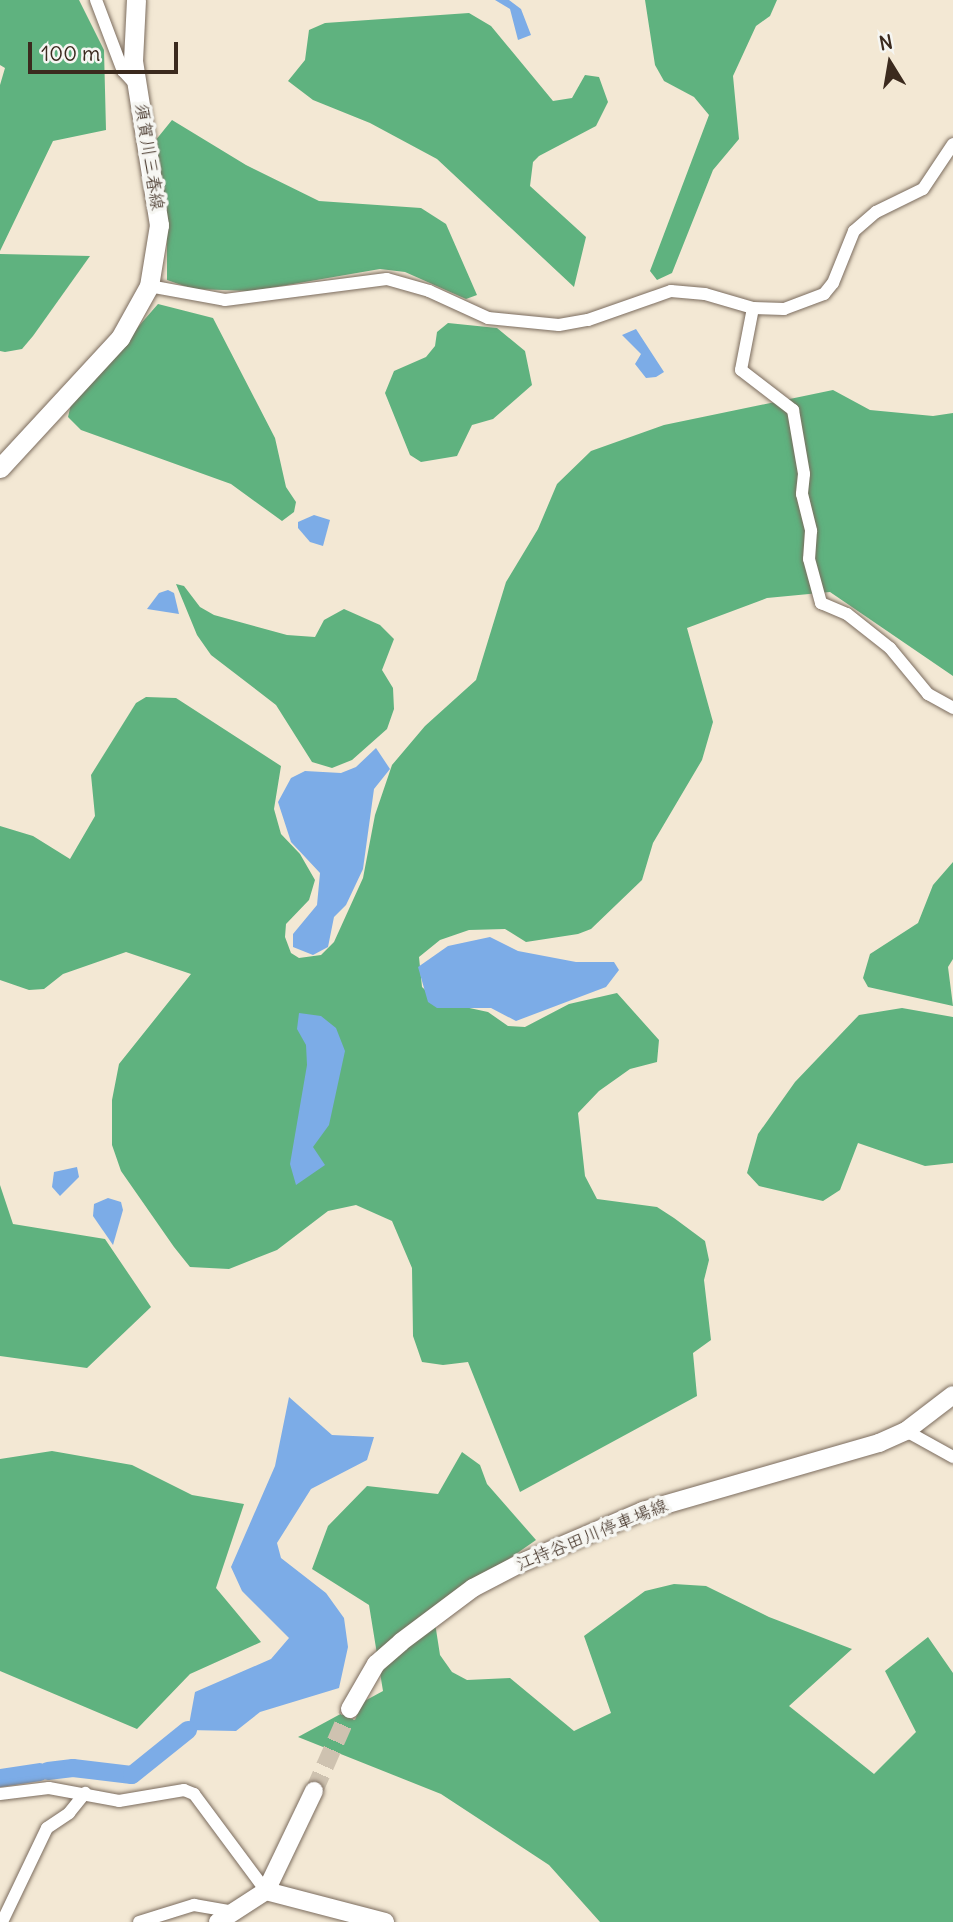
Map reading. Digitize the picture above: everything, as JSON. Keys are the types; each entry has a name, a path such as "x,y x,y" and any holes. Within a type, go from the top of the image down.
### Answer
{"main road":[{"name":"須賀川三春線","path":"0,468 120,338 149,286 159,240 159,204 132,40 136,0"},
{"name":"江持谷田川停車場線","path":"350,1709 376,1664 472,1588 521,1563 643,1511 832,1458 906,1431 953,1395"},
{"path":"218,1922 266,1891 314,1791"},
{"path":"266,1891 385,1922"}],"street":[{"path":"96,0 123,71 138,86"},
{"path":"149,286 225,300 387,279 429,291 488,318 559,325 588,320 671,291 705,294 753,308 784,309 824,294 833,283 854,231 876,212 923,189 953,144"},
{"path":"753,308 741,369 793,410 804,474 802,494 811,531 810,559 821,603 847,614 890,648 928,694 953,708"},
{"path":"906,1431 953,1457"},
{"path":"0,1794 49,1788 119,1801 184,1790 194,1794 266,1891"},
{"path":"2,1922 47,1828 69,1813 85,1793"},
{"path":"139,1922 194,1905 235,1912"}],"green space":[{"path":"0,0 79,0 104,50 106,130 53,141 0,251 0,85 5,68 0,65"},
{"path":"645,0 777,0 770,16 756,26 733,76 739,139 713,170 672,273 657,280 650,271 709,115 694,97 664,81 655,65"},
{"path":"469,13 491,26 553,101 572,98 585,75 599,77 608,102 596,126 539,156 533,162 530,186 586,237 574,287 437,159 370,123 313,100 288,81 305,60 309,30 325,23"},
{"path":"172,120 246,165 319,201 421,208 446,224 477,295 466,299 405,272 380,269 252,291 193,289 167,280 167,222 155,141"},
{"path":"0,254 90,256 22,349 5,352 0,351"},
{"path":"158,304 213,318 275,438 286,487 296,502 294,512 282,521 231,484 81,430 68,417 71,404"},
{"path":"448,323 497,328 525,351 532,385 493,419 472,425 457,456 421,462 410,455 385,393 394,371 426,357 435,346 437,332"},
{"path":"833,390 870,410 933,416 953,413 953,676 830,592 767,598 687,628 713,722 702,760 653,843 642,880 591,929 578,934 526,942 505,929 469,930 440,940 419,957 422,987 437,1001 488,1012 508,1026 525,1027 569,1004 617,993 659,1040 657,1062 630,1069 599,1091 578,1113 585,1176 597,1199 657,1207 674,1218 705,1241 709,1260 704,1280 711,1340 693,1353 697,1396 520,1492 468,1362 443,1365 422,1362 413,1336 412,1268 392,1221 356,1205 328,1211 277,1250 229,1269 190,1267 174,1247 121,1171 112,1145 112,1100 119,1064 191,974 126,952 63,974 44,989 29,990 0,980 0,826 33,836 70,859 95,816 91,775 136,703 146,697 176,698 281,766 274,809 281,834 300,854 315,880 309,900 286,924 285,937 291,953 299,958 321,955 334,942 363,878 375,815 392,765 425,726 476,680 506,582 538,529 557,484 591,451 664,425"},
{"path":"176,584 184,586 200,607 214,615 287,635 315,637 324,620 344,609 380,625 394,639 382,670 393,688 394,709 387,729 352,760 332,768 312,762 276,705 211,655 197,635"},
{"path":"953,862 953,959 948,967 953,1006 868,987 863,978 870,954 918,923 933,885"},
{"path":"902,1008 953,1017 953,1163 925,1166 858,1143 840,1190 823,1201 759,1186 747,1173 758,1134 795,1082 859,1015"},
{"path":"0,1185 13,1224 105,1239 151,1307 87,1368 0,1356"},
{"path":"52,1451 132,1465 192,1495 244,1504 216,1588 261,1642 190,1674 137,1729 0,1671 0,1459"},
{"path":"462,1452 480,1465 487,1484 536,1540 440,1607 435,1623 440,1655 452,1672 467,1680 510,1678 574,1731 611,1713 584,1636 645,1591 674,1584 706,1586 769,1617 852,1649 789,1706 874,1774 916,1732 885,1671 928,1637 953,1673 953,1922 600,1922 549,1865 441,1794 298,1737 383,1691 369,1605 312,1569 328,1526 367,1486 438,1494"}],"water":[{"path":"495,0 509,0 521,9 531,35 518,40 510,9"},
{"path":"636,329 664,372 656,377 646,378 635,364 641,354 622,335"},
{"path":"314,515 330,520 323,546 310,542 298,528 298,522"},
{"path":"168,590 174,593 179,614 147,609 159,593"},
{"path":"376,748 390,769 374,789 363,869 346,905 334,917 328,947 313,955 293,947 293,934 317,905 320,873 291,842 278,802 291,778 305,771 341,773 356,767"},
{"path":"490,937 518,951 576,962 614,962 619,970 606,987 516,1021 491,1008 437,1008 428,1002 418,967 448,946"},
{"path":"299,1013 321,1016 336,1028 345,1051 329,1125 313,1147 325,1165 296,1185 290,1164 307,1065 306,1045 297,1029"},
{"path":"77,1167 79,1177 60,1196 52,1187 54,1172"},
{"path":"108,1198 121,1202 123,1210 113,1245 93,1216 94,1204"},
{"path":"289,1397 332,1435 374,1437 367,1460 311,1489 277,1543 281,1558 326,1593 344,1618 348,1647 339,1688 260,1712 236,1731 188,1730 195,1692 271,1659 289,1638 242,1591 231,1567 275,1466"}],"waterway":[{"path":"48,1771 73,1768 132,1775 188,1730"},
{"path":"0,1778 40,1772"}],"tunnel":[{"path":"314,1791 350,1709"}]}
